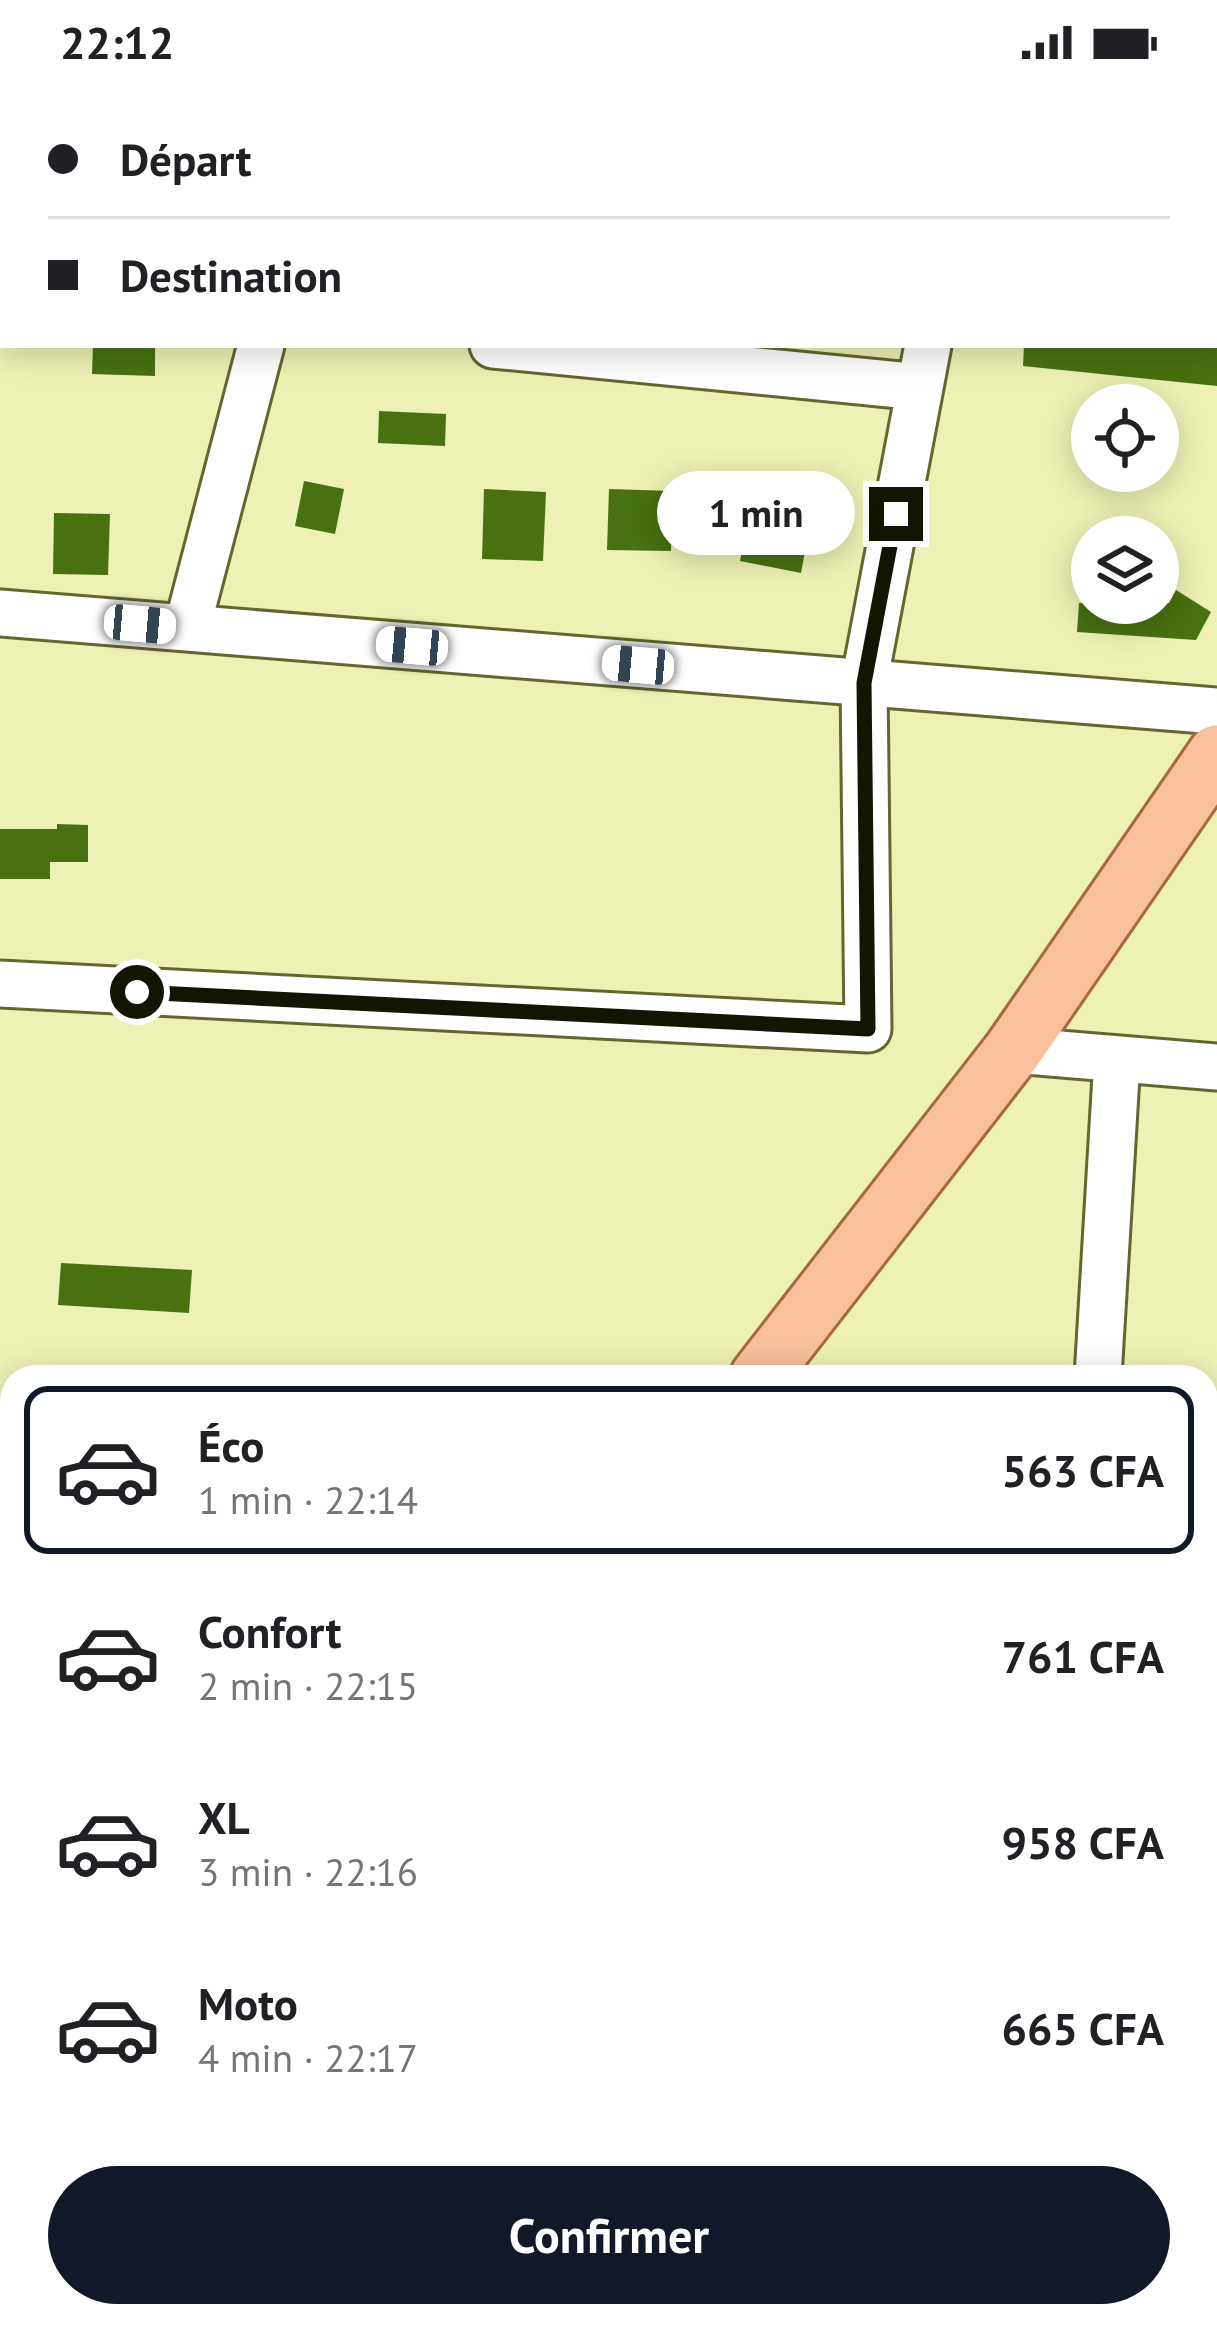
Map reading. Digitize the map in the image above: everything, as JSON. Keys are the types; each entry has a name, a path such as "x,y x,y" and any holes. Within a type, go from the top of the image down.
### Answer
{"main road":[{"path":"768,1365 1013,1050 1217,754"}],"street":[{"path":"187,628 260,348"},
{"path":"0,985 868,1029 864,683 924,366 555,348"},
{"path":"0,613 1217,711"},
{"path":"1013,1050 1217,1067"},
{"path":"1099,1365 1117,1058"}],"building":[{"path":"93,348 155,348 155,376 92,374"},
{"path":"1024,348 1217,348 1217,386 1023,366"},
{"path":"379,411 446,414 445,446 378,443"},
{"path":"304,481 344,489 335,534 295,526"},
{"path":"484,489 546,492 543,561 482,559"},
{"path":"609,489 673,491 671,551 607,550"},
{"path":"751,503 812,514 801,573 740,561"},
{"path":"54,513 110,514 108,575 53,574"},
{"path":"1179,592 1211,612 1196,640 1077,632 1078,624 1179,624"},
{"path":"57,824 88,825 88,862 50,862 50,879 0,879 0,829 57,829"},
{"path":"61,1263 192,1270 189,1313 58,1305"}],"route":[{"path":"137,992 868,1029 864,683 896,514"}]}
